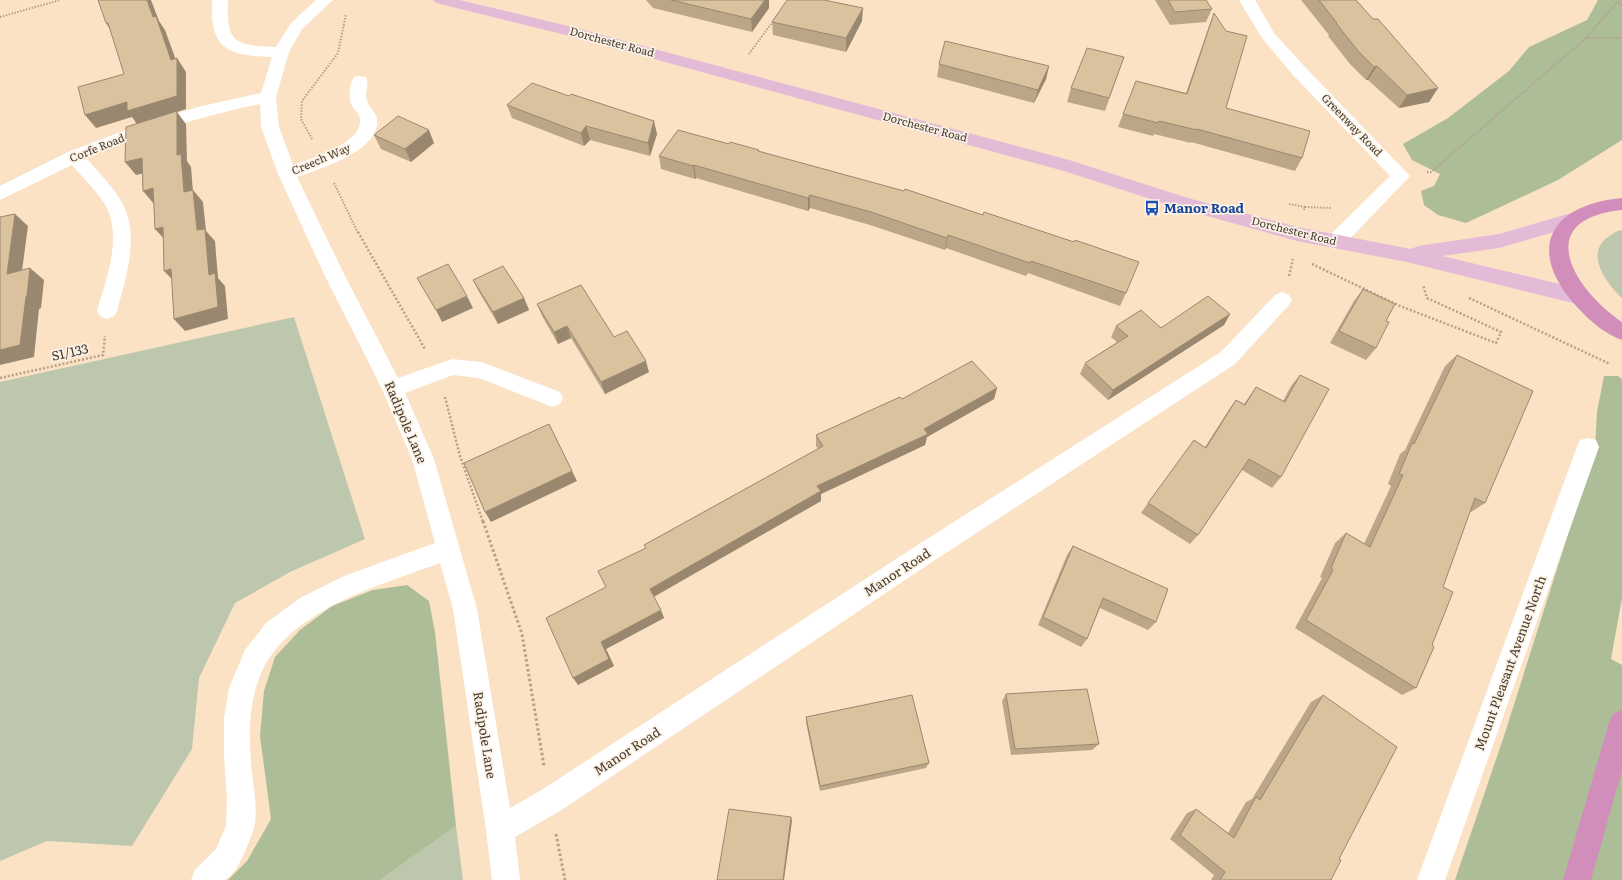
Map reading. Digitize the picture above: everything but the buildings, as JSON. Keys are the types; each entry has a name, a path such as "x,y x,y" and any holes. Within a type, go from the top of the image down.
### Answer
{"highway":[{"path":"1622,187 1616,204 1588,210 1571,220 1561,234 1558,253 1565,274 1580,297 1597,314 1622,332"},
{"path":"1577,880 1622,723"}],"main road":[{"name":"Dorchester Road","path":"441,0 570,31 940,130 1069,166 1184,203 1297,234 1407,255 1580,297"},
{"name":"Dorchester Road","path":"1407,255 1499,241 1571,220"}],"street":[{"path":"220,0 218,17 221,32 227,43 238,49 281,52"},
{"name":"Radipole Lane","path":"325,0 296,26 281,52 268,97 270,127 287,174 334,274 393,390 423,459 465,609 500,830 506,880"},
{"name":"Greenway Road","path":"1247,0 1268,35 1299,71 1401,176"},
{"name":"Creech Way","path":"287,174 338,154 352,147 364,138 369,128 369,120 358,99 360,81"},
{"name":"Corfe Road","path":"0,194 74,156 131,133 188,116 268,97"},
{"path":"74,156 112,201 120,220 121,256 108,312"},
{"path":"1335,242 1401,176"},
{"name":"Manor Road","path":"500,830 550,801 921,556 1228,358 1282,300"},
{"path":"393,390 452,367 481,370 552,398"},
{"name":"Mount Pleasant Avenue North","path":"1431,880 1588,447"},
{"path":"205,880 226,859 240,828 241,797 237,757 237,718 242,688 254,659 275,632 309,606 353,584 448,549"}],"path":[{"path":"0,17 60,0"},
{"path":"1401,176 1431,172 1586,38 1619,1 1622,6"},
{"path":"748,55 776,18"},
{"path":"1586,38 1622,38"},
{"path":"1282,300 1294,256 1297,234"},
{"path":"1294,256 1400,306 1496,343 1501,332 1427,298 1423,285 1429,285"},
{"path":"1463,295 1610,364"},
{"name":"S1/133","path":"0,378 103,355 108,312"},
{"path":"550,801 564,880"}],"green space":[{"path":"1598,0 1622,0 1622,140 1558,180 1466,223 1438,215 1424,205 1421,191 1434,186 1440,174 1412,160 1403,144 1448,118 1509,71 1529,47 1587,20"},
{"path":"1622,230 1622,298 1610,285 1600,269 1598,252 1601,244 1608,237"},
{"path":"294,317 365,539 290,572 235,603 199,678 192,749 132,846 47,841 0,861 0,382"},
{"path":"1604,376 1618,376 1622,379 1622,598 1611,659 1622,665 1622,880 1455,880 1505,733 1595,449 1597,412"},
{"path":"407,585 429,601 435,632 456,826 380,880 228,880 247,861 271,819 260,736 264,691 275,657 300,630 332,606 373,590"},
{"path":"456,826 463,880 380,880"}],"place":[{"name":"Manor Road","path":"1152,208"}]}
